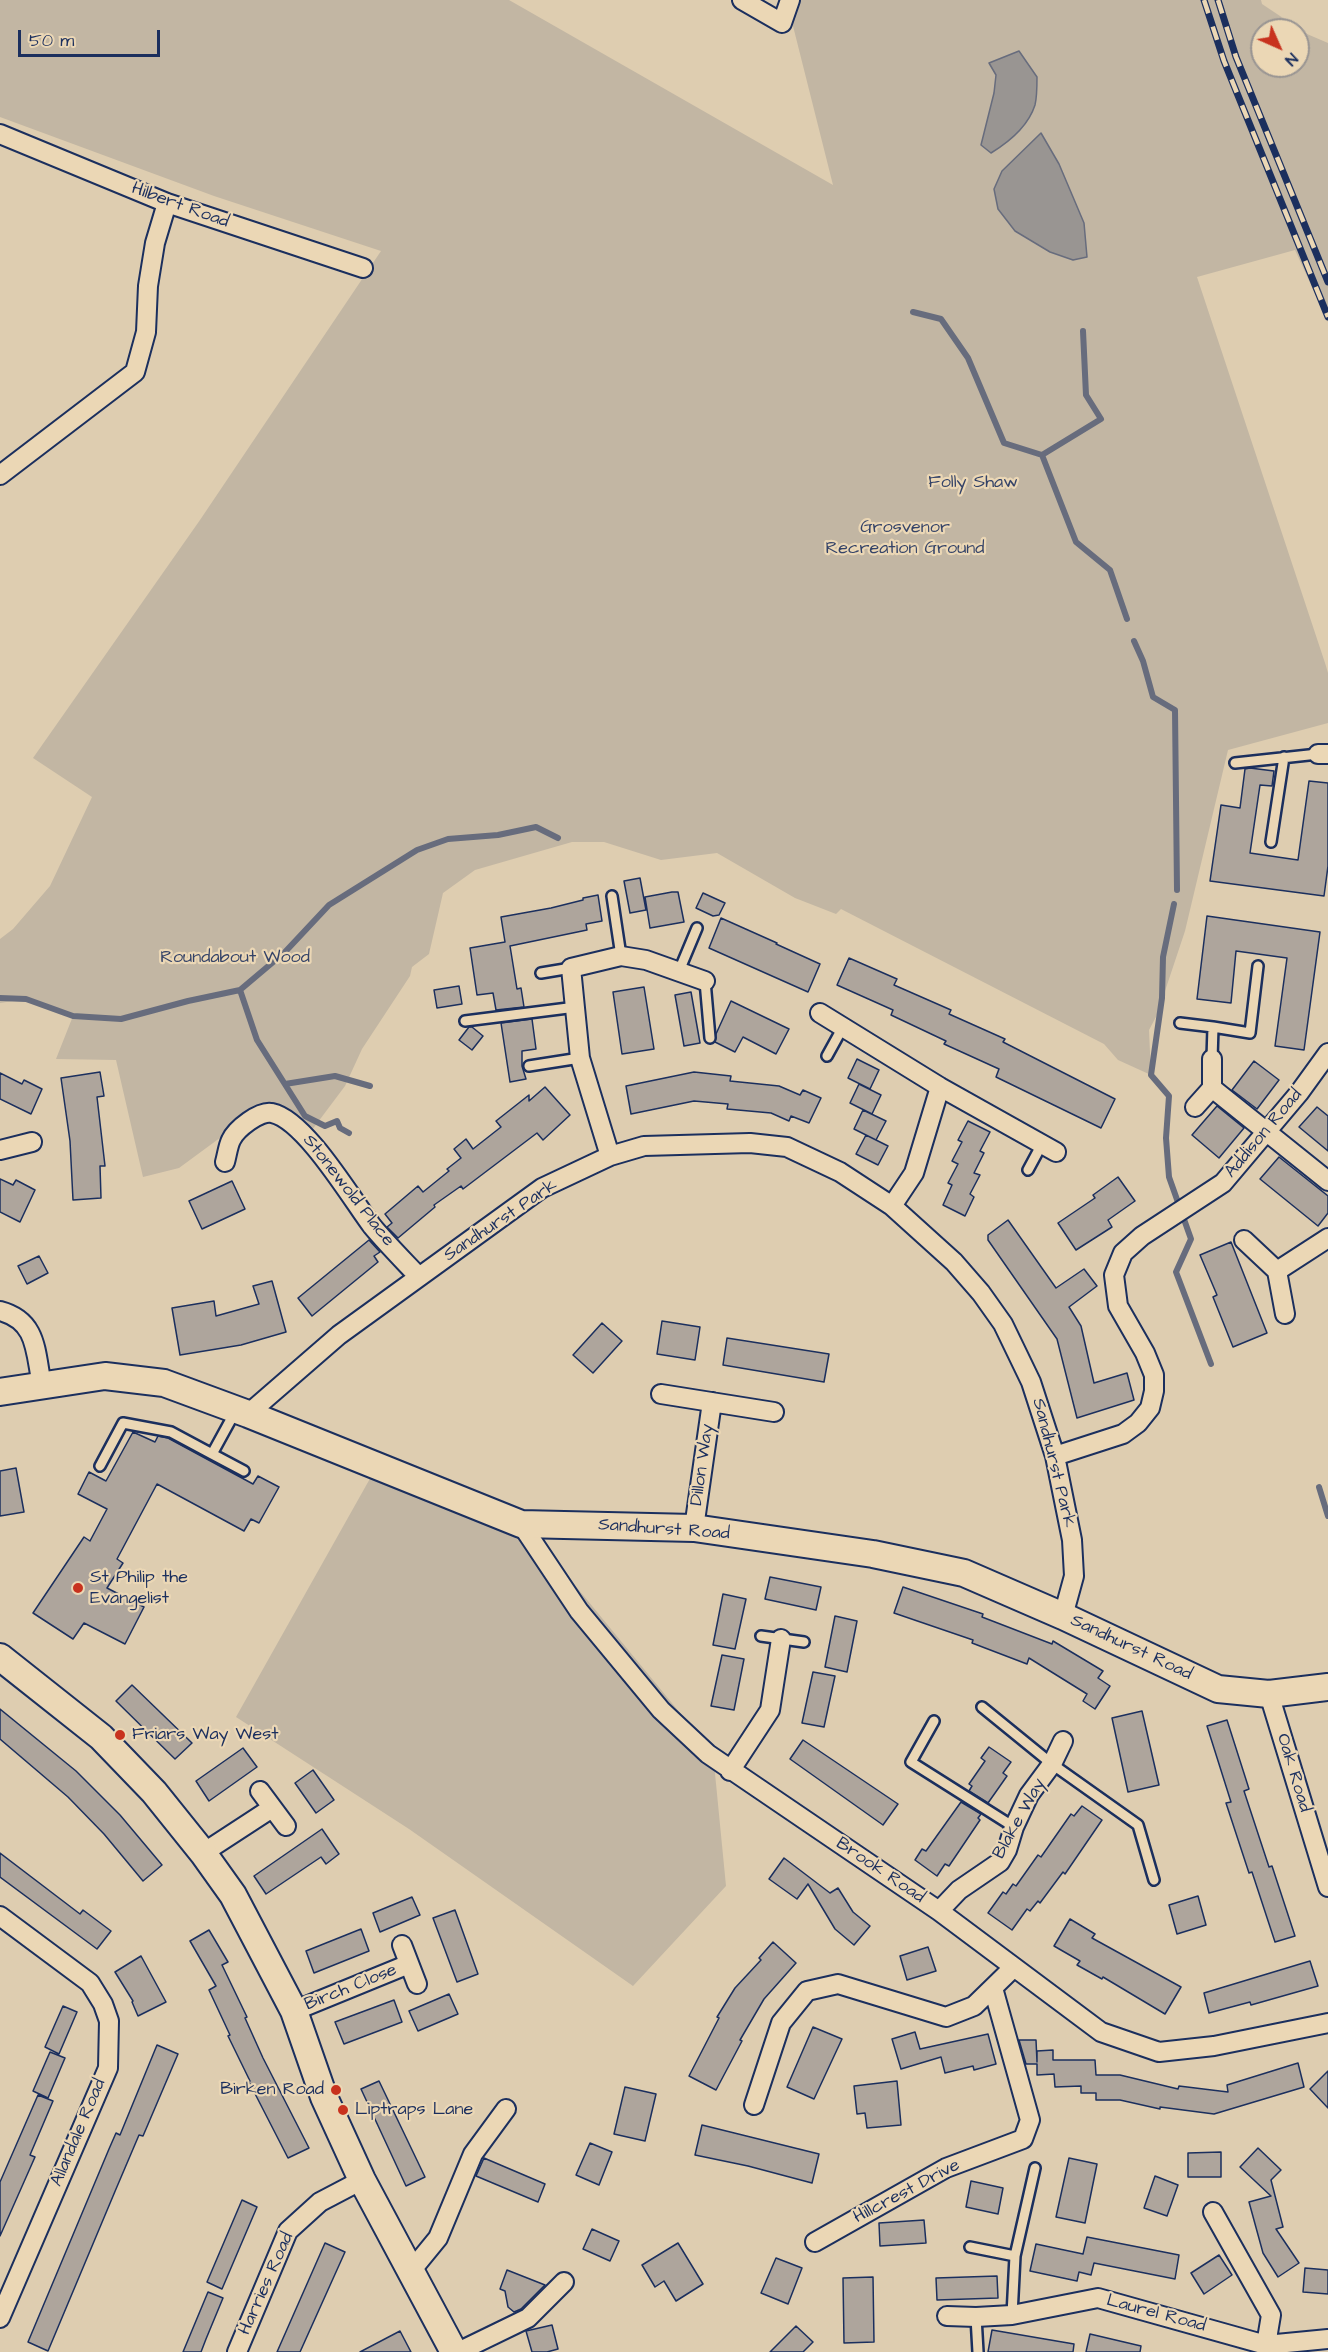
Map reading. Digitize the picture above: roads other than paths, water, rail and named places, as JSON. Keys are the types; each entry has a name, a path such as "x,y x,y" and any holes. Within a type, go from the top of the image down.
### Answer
{"street":[{"path":"742,0 782,23 790,0"},
{"name":"Hilbert Road","path":"0,134 167,203 363,268"},
{"path":"0,475 135,372 146,332 148,286 155,243 167,203"},
{"path":"610,1156 580,1058 571,968 621,956 646,960 705,981"},
{"path":"820,1013 940,1087 1049,1148"},
{"name":"Addison Road","path":"1055,1456 1123,1434 1138,1423 1150,1408 1154,1391 1154,1375 1145,1353 1118,1306 1114,1275 1123,1253 1142,1236 1223,1183 1299,1093 1328,1053"},
{"path":"1195,1107 1212,1088 1212,1059"},
{"path":"892,1206 914,1173 940,1087"},
{"path":"1212,1088 1328,1181"},
{"name":"Stonewold Place","path":"225,1162 232,1137 241,1129 265,1113 284,1118 309,1140 374,1227 419,1277"},
{"path":"0,1150 32,1142"},
{"name":"Sandhurst Park","path":"243,1412 339,1335 542,1188 610,1156 644,1146 750,1143 787,1147 840,1172 892,1206 954,1262 981,1293 1003,1324 1031,1382 1055,1456 1072,1540 1074,1576 1063,1616"},
{"path":"1277,1271 1328,1238"},
{"path":"1244,1240 1277,1271 1285,1314"},
{"path":"0,1311 14,1315 31,1331 42,1385"},
{"name":"Sandhurst Road","path":"0,1392 105,1376 164,1383 243,1412 521,1524 694,1528 873,1554 964,1573 1063,1616 1218,1689 1269,1694 1328,1687"},
{"name":"Dillon Way","path":"661,1394 774,1412"},
{"name":"Dillon Way","path":"694,1528 712,1402"},
{"name":"Brook Road","path":"521,1524 579,1611 661,1710 708,1754 939,1911 1101,2032 1159,2052 1214,2046 1328,2024"},
{"path":"730,1771 770,1710 782,1639"},
{"path":"0,1657 101,1737 154,1792 203,1852 233,1895 294,2011 324,2097 362,2180 456,2352 528,2318 564,2283"},
{"name":"Oak Road","path":"1269,1694 1328,1887"},
{"name":"Blake Way","path":"939,1911 959,1890 1000,1862 1007,1851 1014,1827 1029,1795 1052,1764 1063,1741"},
{"path":"260,1791 286,1826"},
{"path":"203,1852 272,1808"},
{"name":"Allandale Road","path":"0,1916 90,1983 103,2004 109,2021 108,2068 0,2318"},
{"path":"402,1946 417,1984"},
{"name":"Birch Close","path":"294,2011 409,1964"},
{"path":"754,2105 781,2023 807,1990 838,1984 946,2017 974,2006 1014,1967"},
{"name":"Hillcrest Drive","path":"815,2242 946,2168 1023,2139 1030,2120 993,1988"},
{"path":"411,2271 438,2238 473,2154 506,2109"},
{"name":"Harries Road","path":"237,2352 288,2231 320,2202 362,2180"},
{"path":"1213,2212 1271,2315 1266,2345"},
{"name":"Laurel Road","path":"947,2316 1012,2315 1098,2298 1266,2345 1328,2339"}],"lane":[{"path":"1235,763 1323,754"},
{"path":"1271,842 1284,757"},
{"path":"612,896 621,956"},
{"path":"679,971 697,928"},
{"path":"1180,1023 1250,1033 1258,966"},
{"path":"541,973 571,968"},
{"path":"705,981 710,1038"},
{"path":"465,1021 576,1007"},
{"path":"1212,1059 1213,1027"},
{"path":"826,1056 843,1028"},
{"path":"529,1066 580,1058"},
{"path":"1028,1170 1049,1148"},
{"path":"212,1454 243,1412"},
{"path":"100,1466 123,1423 171,1432 244,1471"},
{"path":"761,1636 804,1642"},
{"path":"982,1707 1052,1764 1138,1825 1154,1880"},
{"path":"934,1721 911,1762 1014,1827"},
{"path":"1012,2315 1015,2256 1035,2168"},
{"path":"970,2247 1015,2256"},
{"path":"976,2317 978,2352"}],"waterway":[{"path":"913,312 941,319 968,358 1004,443 1042,455 1101,419 1086,395 1083,331"},
{"path":"1042,455 1076,542 1110,570 1127,619"},
{"path":"1134,641 1143,661 1153,697 1175,710 1177,890"},
{"path":"0,998 26,999 73,1016 121,1019 240,990 285,952 329,905 417,850 448,839 498,835 536,827 558,838"},
{"path":"1174,904 1163,957 1162,998 1151,1075 1169,1096 1166,1138 1169,1177 1191,1239 1176,1272 1211,1364"},
{"path":"240,990 257,1040 305,1116 325,1126 337,1121 340,1128 349,1133"},
{"path":"285,1084 335,1076 370,1086"},
{"path":"1319,1487 1328,1516"}],"railway":[{"path":"1204,0 1224,61 1328,317"},
{"path":"1218,0 1236,57 1328,282"}],"place":[{"name":"St Philip the Evangelist","path":"78,1588"},
{"name":"Friars Way West","path":"120,1735"},
{"name":"Birken Road","path":"336,2090"},
{"name":"Liptraps Lane","path":"343,2110"}],"park label":[{"name":"Folly Shaw","path":"973,483"},
{"name":"Grosvenor Recreation Ground","path":"905,538"},
{"name":"Roundabout Wood","path":"235,958"}]}
